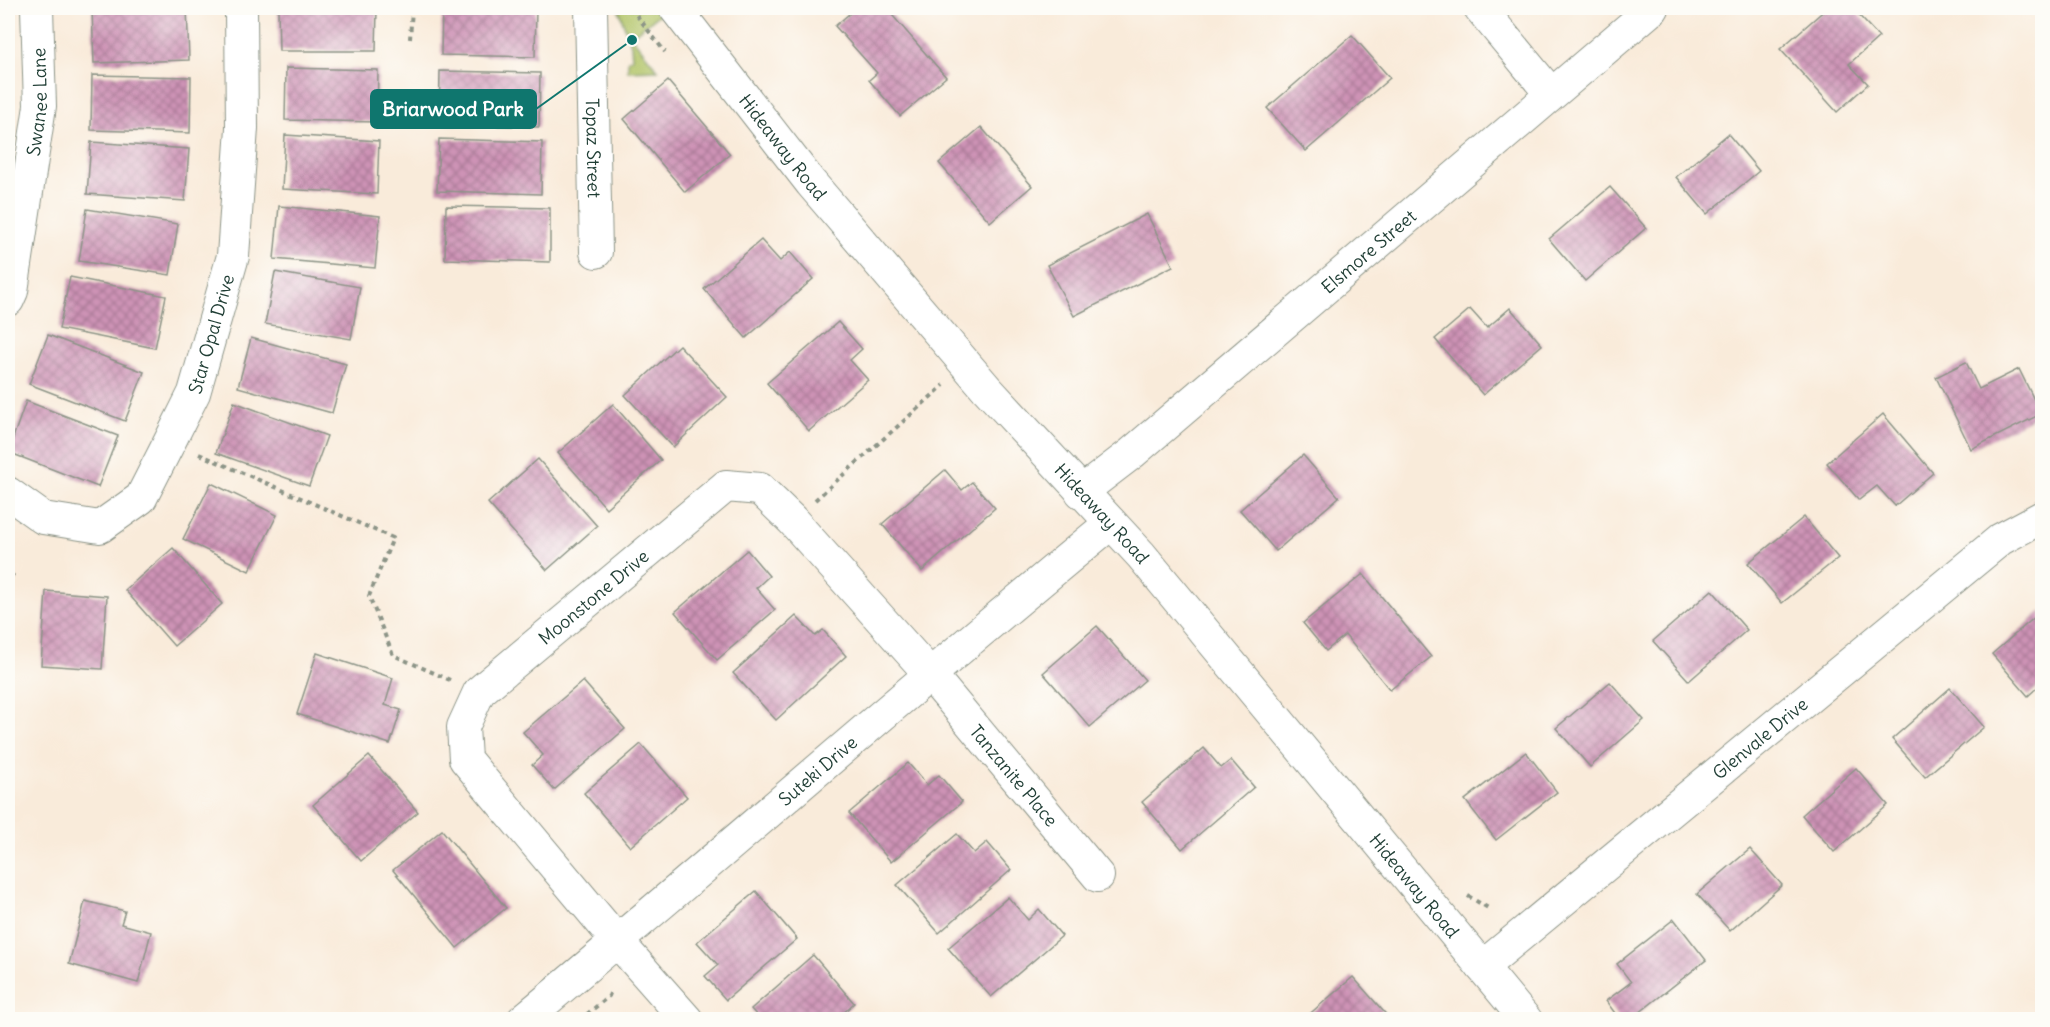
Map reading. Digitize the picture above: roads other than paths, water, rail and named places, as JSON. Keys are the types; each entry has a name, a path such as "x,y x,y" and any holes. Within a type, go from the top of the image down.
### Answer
{"street":[{"name":"Swanee Lane","path":"8,300 12,291 40,106 37,8"},
{"name":"Star Opal Drive","path":"8,494 43,518 100,527 141,498 194,393 233,256 242,128 241,8"},
{"name":"Topaz Street","path":"591,8 596,252"},
{"name":"Hideaway Road","path":"675,8 811,183 966,365 1141,555 1526,1020"},
{"path":"1480,8 1551,94"},
{"name":"Elsmore Street","path":"1081,492 1132,453 1653,8"},
{"name":"Moonstone Drive","path":"687,1020 618,942 465,759 463,727 479,692 726,486 760,489 792,520 929,673"},
{"name":"Glenvale Drive","path":"1482,967 2001,538 2043,517"},
{"name":"Suteki Drive","path":"523,1020 618,942 929,673 1111,523"},
{"name":"Tanzanite Place","path":"929,673 1098,876"}],"place":[{"name":"Briarwood Park","path":"632,40"}]}
